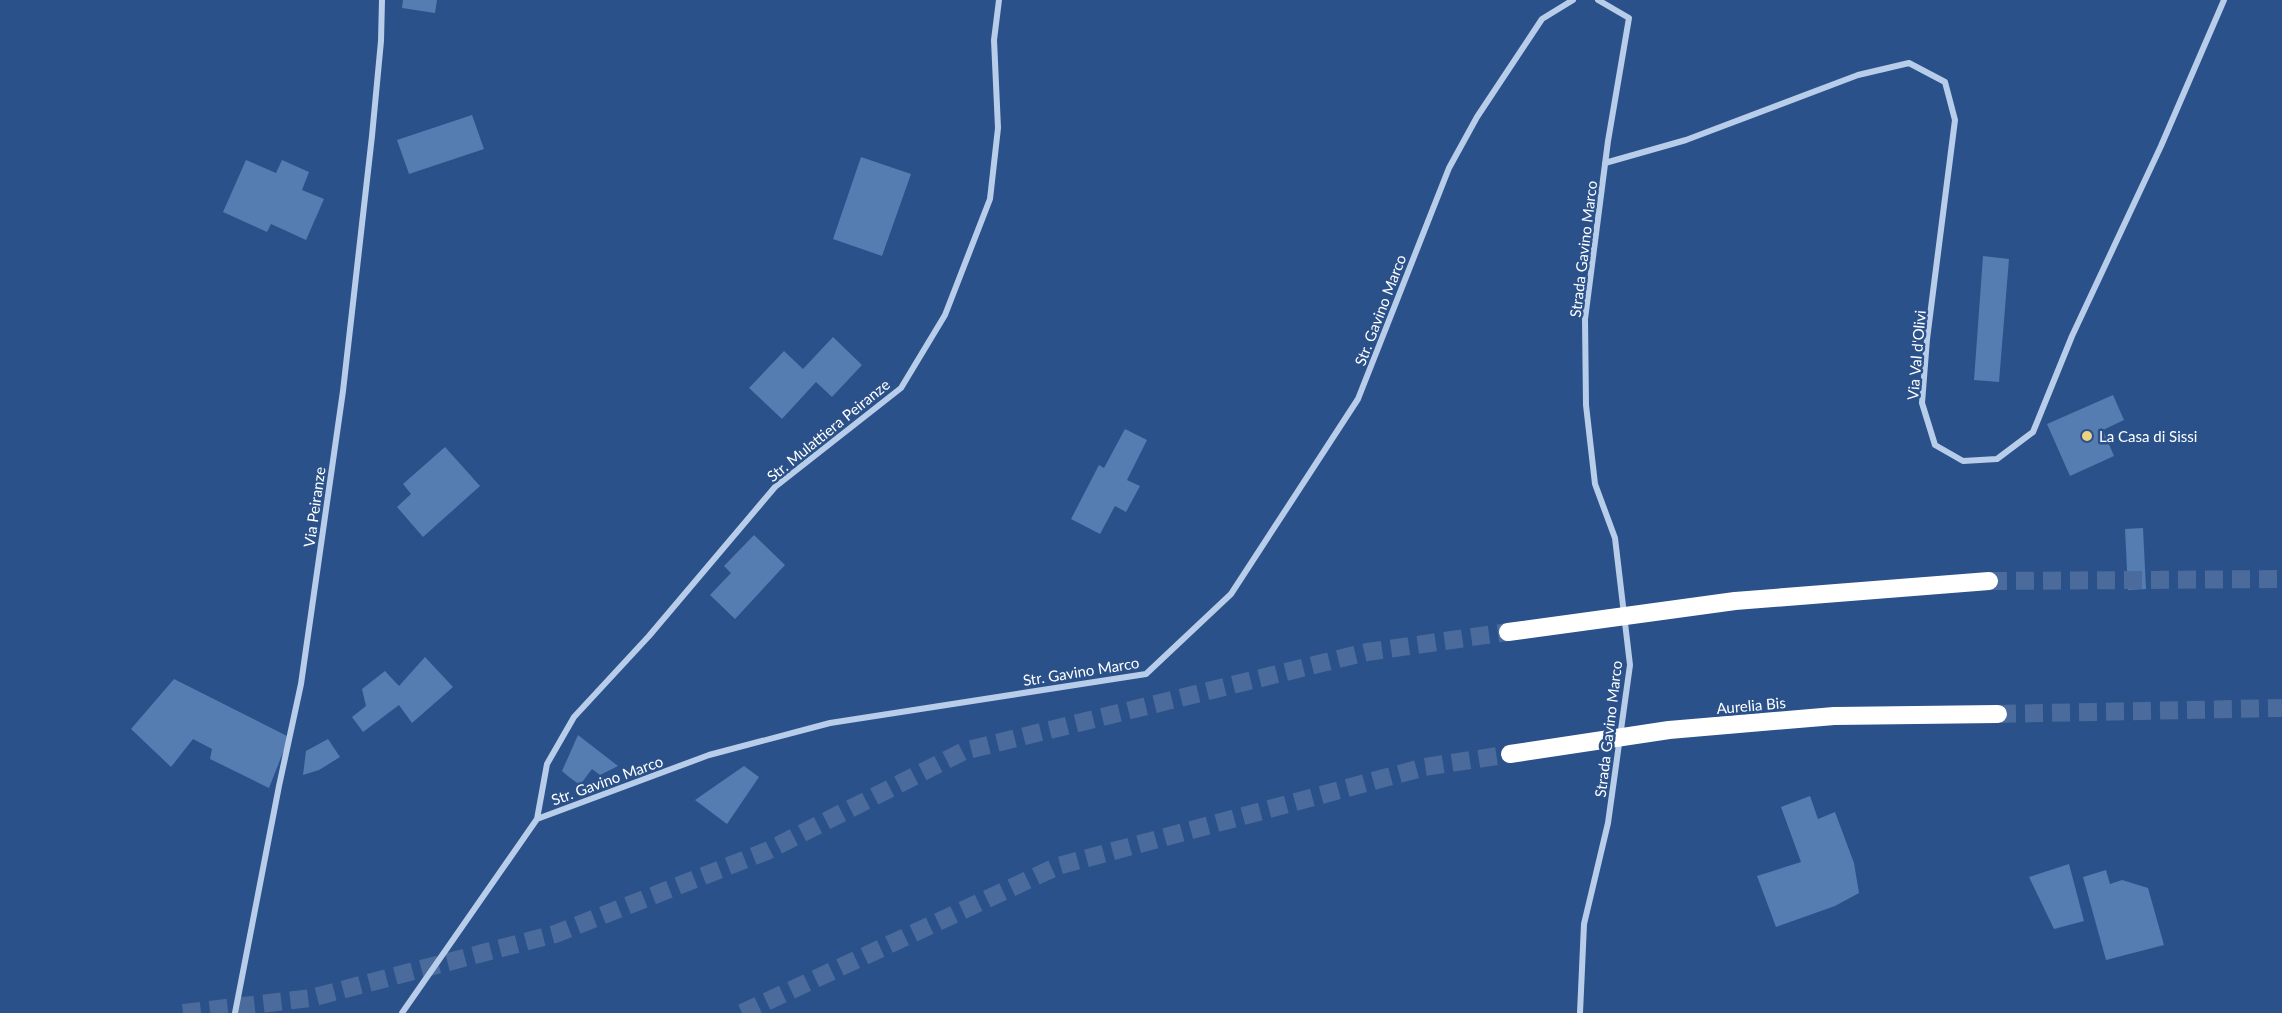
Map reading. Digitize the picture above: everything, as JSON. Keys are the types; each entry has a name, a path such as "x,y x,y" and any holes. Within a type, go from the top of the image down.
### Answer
{"highway":[{"path":"1508,632 1735,601 1989,581"},
{"name":"Aurelia Bis","path":"1510,754 1669,730 1834,716 1998,714"}],"street":[{"name":"Via Peiranze","path":"235,1013 301,684 343,391 372,136 381,41 382,0"},
{"name":"Str. Mulattiera Peiranze","path":"537,819 547,764 574,717 649,636 775,487 901,388 945,315 990,200 998,128 994,40 999,0"},
{"name":"Str. Gavino Marco","path":"402,1013 537,819 709,755 830,723 1146,674 1231,594 1352,409 1358,399 1449,168 1477,117 1542,19 1573,0"},
{"path":"1599,0 1629,18 1605,163"},
{"name":"Via Val d'Olivi","path":"1605,163 1686,140 1858,75 1909,63 1945,82 1955,120 1922,404 1935,445 1963,461 1997,459 2033,432 2072,336 2162,146 2224,0"},
{"name":"Strada Gavino Marco","path":"1580,1013 1584,924 1608,823 1630,665 1615,538 1595,484 1586,405 1585,319 1605,163"}],"building":[{"path":"403,0 437,0 435,13 402,8"},
{"path":"472,115 484,149 409,174 397,140"},
{"path":"861,157 911,174 882,256 833,239"},
{"path":"246,160 276,173 282,160 309,172 302,190 324,199 306,240 271,224 267,232 223,212"},
{"path":"1983,256 2009,259 1999,382 1974,380"},
{"path":"833,337 862,365 832,397 816,382 782,419 749,388 784,351 803,369"},
{"path":"2113,395 2124,420 2103,430 2114,456 2070,476 2047,424"},
{"path":"1125,429 1147,440 1127,480 1140,486 1126,512 1115,506 1100,534 1071,519 1099,465 1104,468"},
{"path":"445,447 480,486 423,537 397,507 411,494 403,484"},
{"path":"2143,528 2146,589 2128,590 2125,529"},
{"path":"754,535 785,565 735,619 710,595 731,573 724,566"},
{"path":"425,657 453,687 412,723 399,705 363,732 352,717 366,706 362,689 385,671 399,686"},
{"path":"174,679 289,737 269,788 210,759 212,749 193,739 171,767 131,729"},
{"path":"578,735 618,766 600,775 592,769 580,785 569,777 562,771"},
{"path":"328,739 340,757 319,770 303,775 306,751"},
{"path":"744,766 759,777 727,824 695,800"},
{"path":"1810,796 1818,819 1835,812 1854,863 1859,893 1835,906 1776,927 1757,876 1801,862 1781,807"},
{"path":"2069,864 2084,921 2054,929 2029,877"},
{"path":"2106,870 2110,884 2122,880 2148,888 2164,945 2106,960 2083,877"}],"tunnel":[{"path":"1989,581 2282,579"},
{"path":"183,1013 311,998 555,934 767,851 964,751 1367,652 1508,632"},
{"path":"1998,714 2282,708"},
{"path":"742,1013 1058,866 1425,767 1510,754"}],"place":[{"name":"La Casa di Sissi","path":"2087,436"}]}
